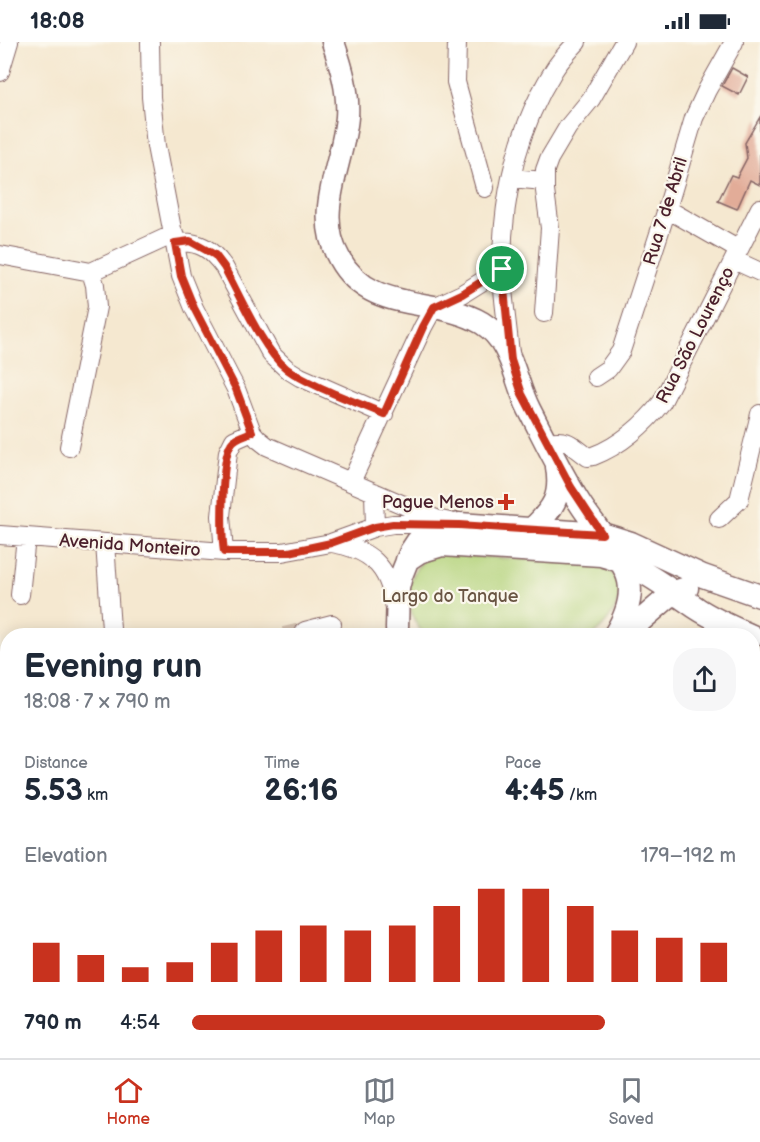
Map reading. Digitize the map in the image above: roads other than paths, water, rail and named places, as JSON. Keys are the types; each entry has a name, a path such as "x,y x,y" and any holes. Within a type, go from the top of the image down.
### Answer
{"main road":[{"path":"333,42 348,99 346,128 327,215 328,230 339,259 369,291 381,296 434,307 482,323 502,342 528,408 580,504 625,569 630,589 628,610 618,628"},
{"path":"551,449 558,478 555,502"},
{"path":"532,529 555,502 567,498 580,504"},
{"path":"398,628 398,588 407,561 417,542 427,533 439,528 459,525 602,534 631,543 703,576 760,596"},
{"path":"407,561 419,552 442,545 587,553 618,559 651,576 717,620 735,628"},
{"path":"632,628 674,592 687,588 704,588 760,596"}],"street":[{"path":"0,72 9,42"},
{"path":"150,42 151,97 156,146 181,276 194,308 236,389 252,432 267,446 436,519 459,525"},
{"path":"457,42 456,82 484,188"},
{"path":"511,360 502,269 505,218 511,178 518,147 533,107 555,69 577,42"},
{"path":"544,313 549,228 544,181 549,159 568,127 591,99 624,42"},
{"name":"Rua 7 de Abril","path":"596,377 608,369 621,351 694,118 734,42"},
{"path":"511,178 544,181"},
{"path":"667,209 760,272"},
{"name":"Rua São Lourenço","path":"551,449 564,441 573,444 588,457 593,456 628,435 651,417 662,402 757,220"},
{"path":"0,255 91,272 175,238 190,241 215,255 224,267 272,354 286,369 384,414"},
{"path":"351,482 434,307 462,294 502,269"},
{"path":"69,447 97,307 91,272"},
{"path":"719,519 739,500 760,414"},
{"path":"224,552 221,516 228,452 234,440 252,432"},
{"path":"374,492 375,527"},
{"path":"397,628 392,588 387,576 358,541 375,527 416,523 459,525"},
{"name":"Avenida Monteiro","path":"0,535 224,552 282,552 331,543 358,541"},
{"path":"20,596 26,537"},
{"path":"105,543 111,628"},
{"path":"317,628 332,624"}],"place":[{"name":"Pague Menos","path":"506,502"}],"park label":[{"name":"Largo do Tanque","path":"450,596"}]}
